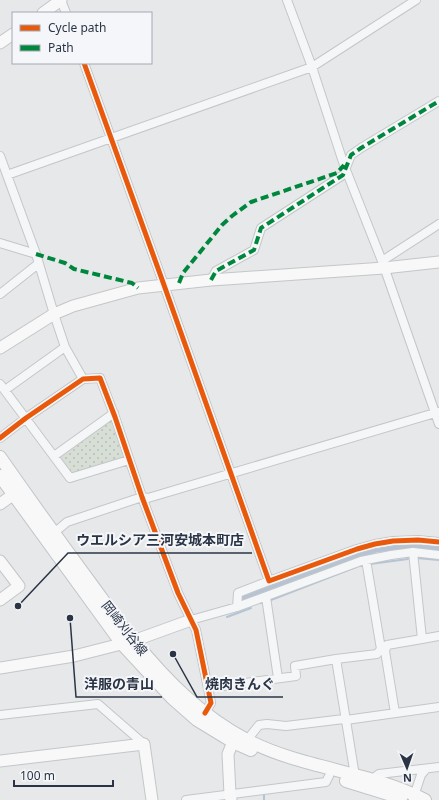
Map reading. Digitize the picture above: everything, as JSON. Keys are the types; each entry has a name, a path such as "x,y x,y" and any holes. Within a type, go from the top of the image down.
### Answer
{"main road":[{"name":"岡崎刈谷線","path":"0,457 128,642 205,713 247,740 285,756 371,780 411,798"},
{"name":"岡崎刈谷線","path":"0,476 172,698 197,720 233,742 275,760 411,798 425,800"}],"street":[{"path":"44,12 61,0 66,12"},
{"path":"287,0 312,67 346,168 437,412 439,424"},
{"path":"7,175 312,67 416,0"},
{"path":"0,43 12,35"},
{"path":"84,64 269,581"},
{"path":"211,280 216,271 254,250 261,228 343,175 351,156 361,148 439,101"},
{"path":"0,156 36,254 65,347 83,378"},
{"path":"383,265 439,224"},
{"path":"0,243 36,254"},
{"path":"0,348 54,314 92,300 138,288 383,265 439,262"},
{"path":"0,294 38,264"},
{"path":"65,347 2,387 70,478 129,460"},
{"path":"0,438 83,378 100,378 114,413 142,497 178,594 196,630 211,703 205,713"},
{"path":"54,533 67,522 142,497 148,498 437,412"},
{"path":"54,456 114,413"},
{"path":"0,504 14,494"},
{"path":"237,607 238,594 357,549 394,541 418,540 439,542"},
{"path":"357,549 363,561 383,650 395,713"},
{"path":"0,668 74,656 128,642 191,620 237,607 363,561 413,552 439,555"},
{"path":"413,552 422,639"},
{"path":"0,561 19,586 0,600"},
{"path":"266,596 278,678"},
{"path":"208,688 296,676 295,666 377,654 387,645 439,636"},
{"path":"336,659 355,776"},
{"path":"0,716 98,704 144,744 152,800"},
{"path":"247,740 259,725 267,724 286,726 346,720 439,707"},
{"path":"230,797 228,754 233,742"},
{"path":"0,761 144,744"},
{"path":"371,780 379,774 439,767"},
{"path":"411,798 421,775 426,769"},
{"path":"186,800 230,797 326,782 329,776"}],"shaded area":[{"path":"115,417 129,460 73,477 56,458"}],"waterway":[{"path":"241,598 376,549 416,546 439,548"},
{"path":"417,558 439,560"},
{"path":"370,564 408,559"},
{"path":"271,600 356,567"},
{"path":"227,617 251,608"},
{"path":"264,793 264,800"}],"marked path":[{"path":"211,280 216,271 254,250 261,228 343,175 351,155 439,101"},
{"path":"179,283 183,273 222,225 251,202 337,173 344,165"},
{"path":"36,254 65,263 74,269 132,283 138,288"}],"cycle path":[{"path":"84,64 269,581 357,549 375,544 393,541 418,540 439,542"},
{"path":"0,438 26,418 83,379 100,378 178,593 196,630 211,703 205,713"}],"place":[{"name":"ウエルシア三河安城本町店","path":"18,606"},
{"name":"洋服の青山","path":"70,618"},
{"name":"焼肉きんぐ","path":"173,654"}]}
